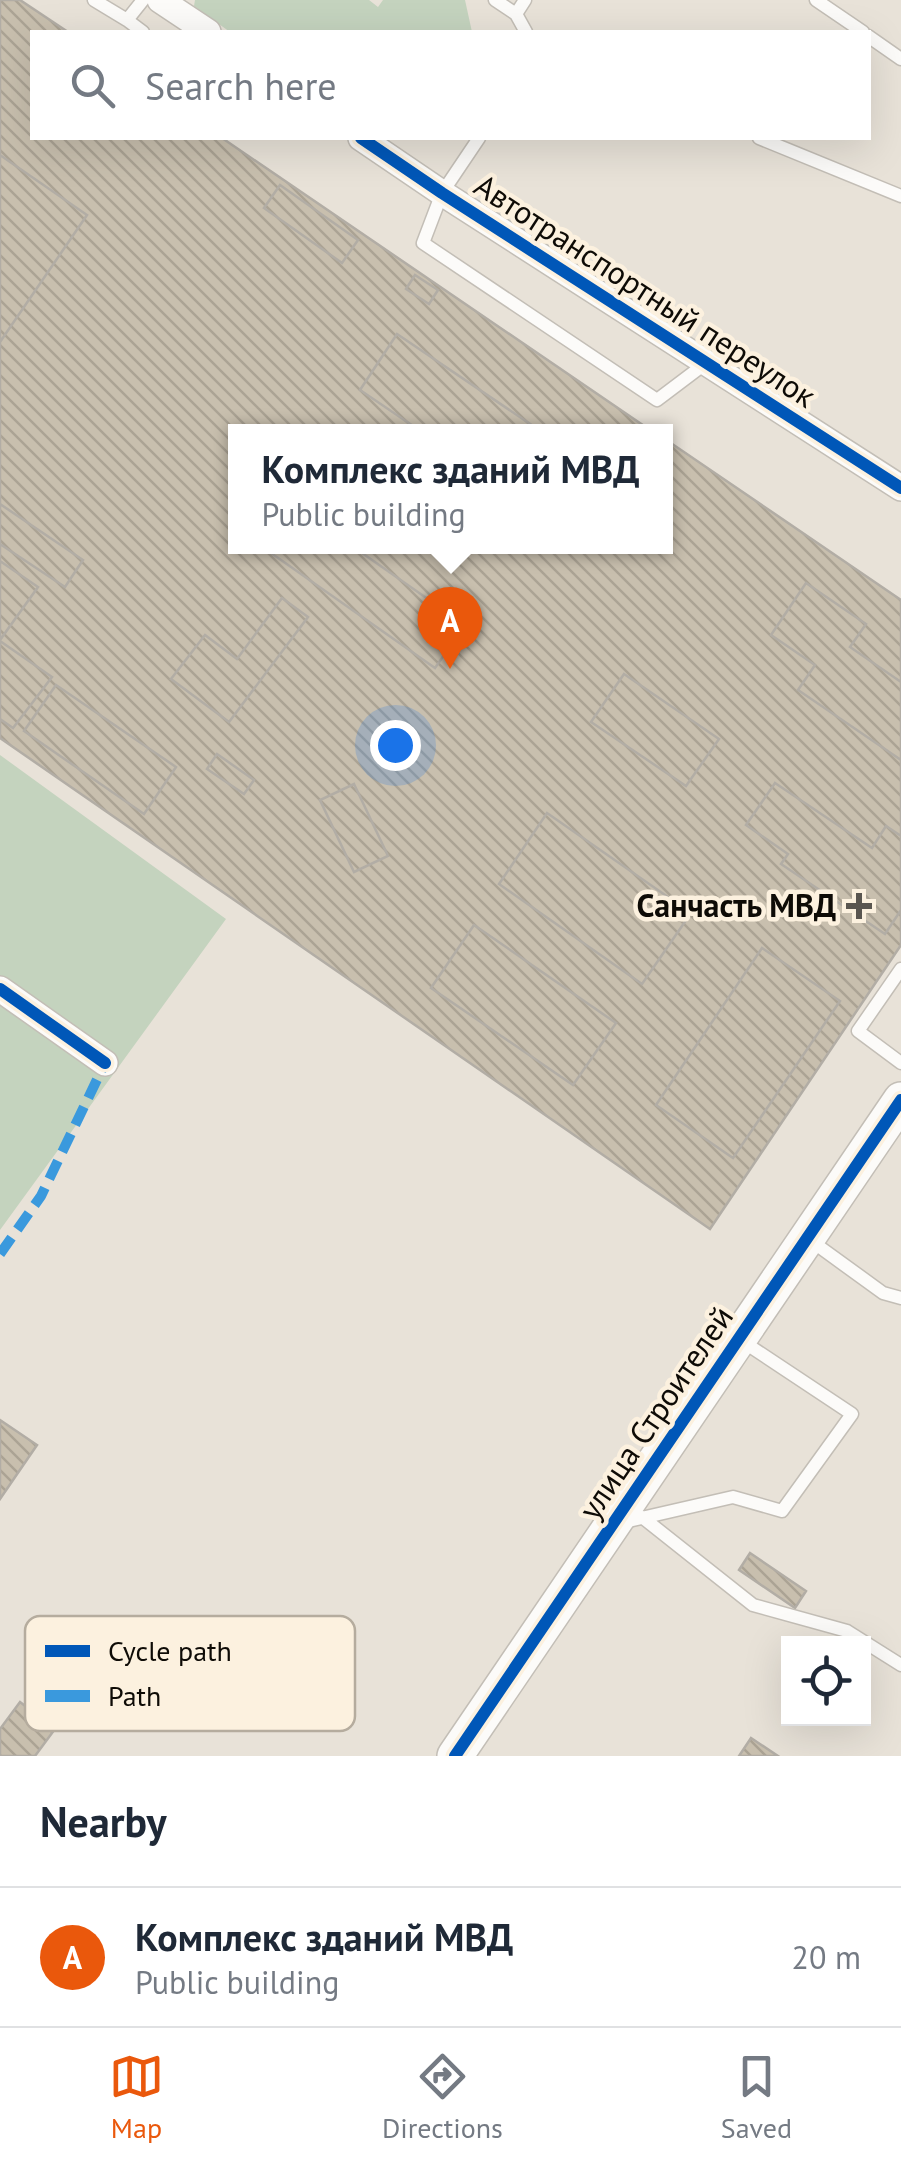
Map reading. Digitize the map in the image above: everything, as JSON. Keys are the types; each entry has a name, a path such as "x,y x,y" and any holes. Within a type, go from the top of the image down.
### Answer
{"street":[{"path":"160,0 205,30"},
{"name":"Автотранспортный переулок","path":"364,140 901,488"},
{"path":"0,989 105,1063"},
{"name":"улица Строителей","path":"455,1756 628,1521 740,1340 901,1100"}],"lane":[{"path":"94,0 140,30"},
{"path":"126,20 144,0"},
{"path":"495,0 516,14 525,30"},
{"path":"516,14 526,0"},
{"path":"816,0 860,30"},
{"path":"871,37 901,58"},
{"path":"478,140 442,193 422,244 657,400 706,363"},
{"path":"765,140 901,196"},
{"path":"901,969 858,1031 901,1063"},
{"path":"808,1239 883,1293 901,1298"},
{"path":"628,1521 733,1497 782,1511 852,1414 740,1340"},
{"path":"628,1521 753,1605 847,1631 901,1665"}],"green space":[{"path":"195,0 369,0 378,7 383,0 465,0 472,30 227,30 194,6"},
{"path":"0,755 226,919 0,1230"}],"building":[{"path":"0,0 20,0 65,30 30,30 30,140 225,140 641,424 228,424 228,554 673,554 673,444 901,600 901,945 710,1229 0,738"},
{"path":"0,155 87,215 0,342"},
{"path":"280,185 358,240 342,263 264,208"},
{"path":"415,275 438,290 429,304 406,289"},
{"path":"397,334 530,424 410,424 360,390"},
{"path":"0,504 83,560 65,587 0,544"},
{"path":"272,554 363,554 465,625 435,668"},
{"path":"0,561 38,587 0,640"},
{"path":"806,583 866,624 850,647 901,682 901,760 798,690 815,665 771,635"},
{"path":"282,598 308,617 229,722 171,679 205,635 237,659"},
{"path":"0,641 52,677 13,728 0,719"},
{"path":"624,674 719,739 686,786 591,722"},
{"path":"56,685 176,767 144,814 24,731"},
{"path":"217,754 254,780 244,794 207,769"},
{"path":"775,783 872,848 886,826 901,836 901,910 885,934 781,864 788,854 746,825"},
{"path":"354,784 388,856 354,872 320,800"},
{"path":"547,813 691,913 642,984 499,884"},
{"path":"474,925 616,1023 573,1085 431,988"},
{"path":"762,948 840,1001 733,1158 656,1105"},
{"path":"0,1420 37,1445 0,1499"},
{"path":"750,1553 806,1591 795,1608 739,1570"},
{"path":"20,1702 25,1706 25,1731 54,1731 35,1756 0,1756 0,1729"},
{"path":"751,1738 778,1756 739,1756"}],"marked path":[{"path":"0,1254 41,1196 105,1063"}],"cycle path":[{"path":"364,140 901,488"},
{"path":"0,989 105,1063"},
{"path":"455,1756 901,1100"}],"place":[{"name":"Комплекс зданий МВД","path":"450,669"},
{"name":"Санчасть МВД","path":"859,906"}]}
